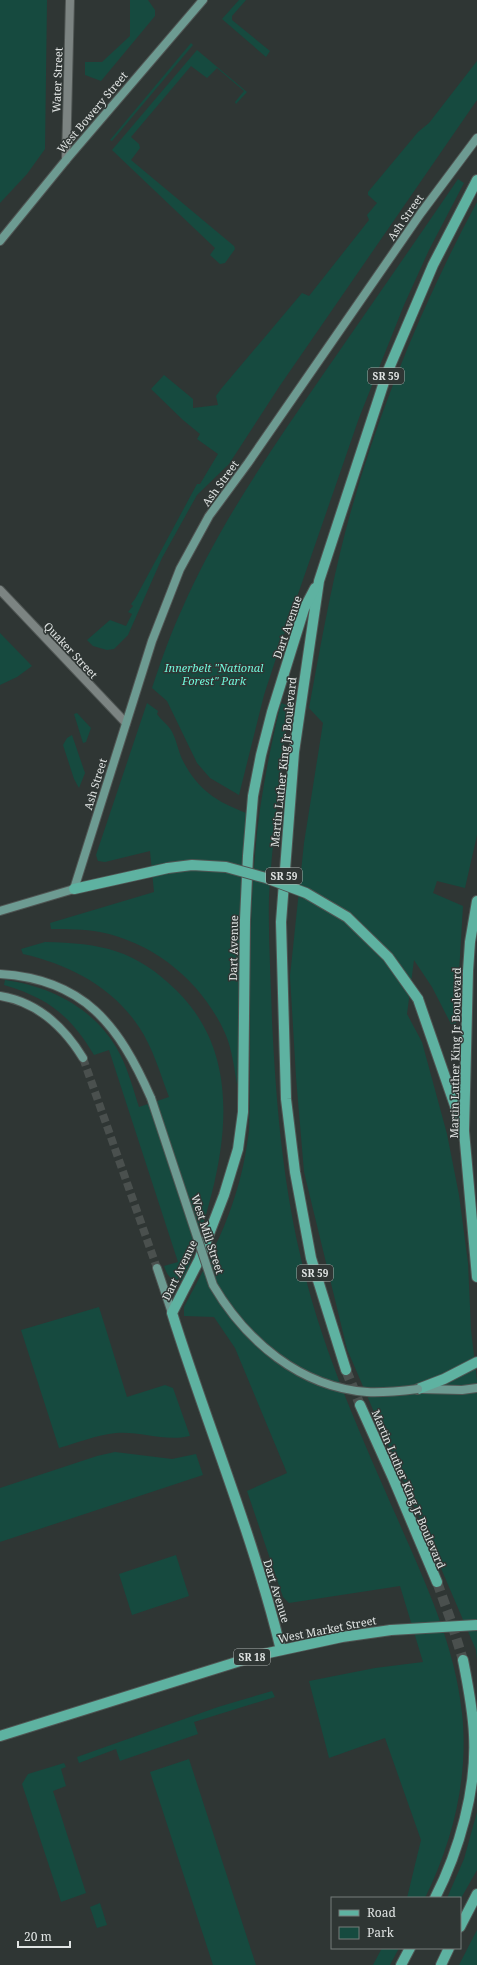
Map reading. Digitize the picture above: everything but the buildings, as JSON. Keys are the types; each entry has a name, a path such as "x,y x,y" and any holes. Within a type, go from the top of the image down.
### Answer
{"main road":[{"name":"Martin Luther King Jr Boulevard","path":"346,1370 311,1258 294,1165 286,1099 281,922 285,852 295,744 319,581 386,373 433,265 477,180"},
{"name":"Dart Avenue","path":"281,1650 270,1604 194,1383 172,1313 199,1260 224,1195 238,1149 243,1112 245,920 248,856 254,796 261,755 272,712 304,609 319,581"},
{"path":"74,889 168,868 192,865 226,867 266,878 306,893 347,917 388,957 418,999 464,1131"},
{"name":"Martin Luther King Jr Boulevard","path":"477,901 470,942 468,972 464,1131 477,1277"},
{"path":"418,1389 444,1379 477,1362"},
{"name":"Martin Luther King Jr Boulevard","path":"360,1405 437,1582"},
{"name":"West Market Street","path":"0,1736 281,1650 342,1637 391,1630 477,1625"},
{"path":"435,1897 455,1854 466,1814 472,1777 474,1737 470,1692 463,1660"},
{"path":"461,1925 477,1894"},
{"path":"401,1965 409,1949"},
{"path":"441,1965 449,1949"}],"street":[{"name":"Water Street","path":"66,160 70,0"},
{"name":"West Bowery Street","path":"0,241 66,160 203,0"},
{"name":"Ash Street","path":"74,889 152,641 180,569 209,516 248,463 421,213 477,138"},
{"name":"Quaker Street","path":"0,590 126,724"},
{"path":"0,911 74,889"},
{"name":"West Mill Street","path":"0,974 24,976 46,981 83,1000 99,1014 118,1036 139,1071 151,1098 213,1285 225,1306 239,1324 255,1340 278,1359 303,1374 324,1383 366,1392 418,1389 462,1390 477,1388"},
{"path":"0,996 21,1001 43,1013 58,1025 72,1041 83,1058"},
{"name":"Dart Avenue","path":"157,1268 172,1313"}],"green space":[{"path":"0,0 47,0 45,149 27,174 0,203"},
{"path":"130,0 148,0 155,10 155,16 101,81 85,75 85,62 102,62 130,36"},
{"path":"239,0 246,0 232,16 232,20 270,51 266,57 222,19"},
{"path":"191,43 193,45 112,141 110,140"},
{"path":"197,50 247,92 236,104 235,102 244,91 217,68 207,78 191,66 131,137 139,144 140,148 131,160 234,246 235,249 225,263 220,264 210,255 215,248 112,150"},
{"path":"477,61 477,100 279,387 229,464 197,495 162,558 128,635 114,649 107,650 93,646 87,640 110,620 126,626 132,614 128,612 133,606 131,604 197,484 200,484 218,454 197,439 200,434 151,389 164,375 193,399 193,408 218,405 216,396 221,389 302,293 309,296 369,220 367,215 377,203 368,195 368,192 418,132 429,123"},
{"name":"Innerbelt \"National Forest\" Park","path":"458,179 464,183 429,250 404,305 359,418 264,695 239,795 210,778 197,763 167,701 152,688 162,658 196,578 246,489"},
{"path":"477,202 477,835 465,888 437,881 433,893 463,906 456,1023 451,1024 432,987 414,960 407,1014 422,1042 447,1134 459,1195 468,1263 471,1330 477,1381 477,1660 476,1650 347,1349 304,1172 296,1077 290,976 304,843 323,723 309,708 345,533 370,448 401,364 456,241"},
{"path":"0,633 32,666 17,677 0,685"},
{"path":"147,703 158,711 157,714 171,730 182,759 201,786 216,799 246,813 239,919 239,1084 237,1084 225,1033 215,1014 204,997 174,968 158,955 140,945 120,937 88,930 51,929 50,923 154,892 150,851 105,862 98,861 96,855"},
{"path":"281,703 289,706 271,869 269,897 269,943 272,1021 278,1109 284,1167 294,1225 308,1288 318,1322 342,1389 438,1614 453,1663 462,1713 464,1737 463,1761 457,1808 444,1854 425,1897 407,1897 421,1840 385,1738 329,1758 309,1681 375,1668 423,1662 400,1586 289,1603 283,1597 247,1491 287,1473 235,1348 214,1317 184,1316 184,1307 225,1225 240,1180 247,1147 250,1096 250,958 255,855 259,816 272,741"},
{"path":"77,713 91,728 86,742 83,743 74,714"},
{"path":"72,735 85,773 79,788 74,779 63,745 67,738"},
{"path":"45,942 83,944 101,947 132,958 147,966 177,991 201,1022 216,1055 223,1091 223,1128 218,1166 209,1204 198,1240 186,1275 182,1280 178,1281 170,1278 164,1266 178,1262 109,1050 94,1055 76,1029 67,1019 45,1002 20,990 4,985 5,980 38,987 53,993 82,1010 95,1020 120,1054 139,1107 169,1097 156,1061 139,1027 116,1000 103,989 73,971 40,958 23,954 21,949"},
{"path":"99,1307 127,1397 165,1385 173,1388 190,1436 171,1438 134,1433 116,1433 94,1437 59,1448 21,1330"},
{"path":"115,1452 172,1459 196,1454 203,1475 0,1542 0,1488 97,1456"},
{"path":"176,1555 189,1596 132,1615 119,1574"},
{"path":"272,1691 275,1697 194,1722 198,1734 120,1761 116,1749 79,1763 77,1757 218,1707"},
{"path":"189,1759 256,1965 213,1965 150,1772"},
{"path":"64,1763 66,1767 61,1769 66,1786 53,1791 86,1893 61,1902 22,1784 28,1774"},
{"path":"477,1812 477,1870 461,1898 461,1897 447,1897 464,1859"},
{"path":"100,1903 107,1925 97,1928 90,1907"},
{"path":"477,1930 477,1965 459,1965"},
{"path":"381,1949 398,1949 390,1965 373,1965"}],"tunnel":[{"path":"83,1058 157,1268"},
{"path":"346,1370 360,1405"},
{"path":"437,1582 463,1660"}]}
